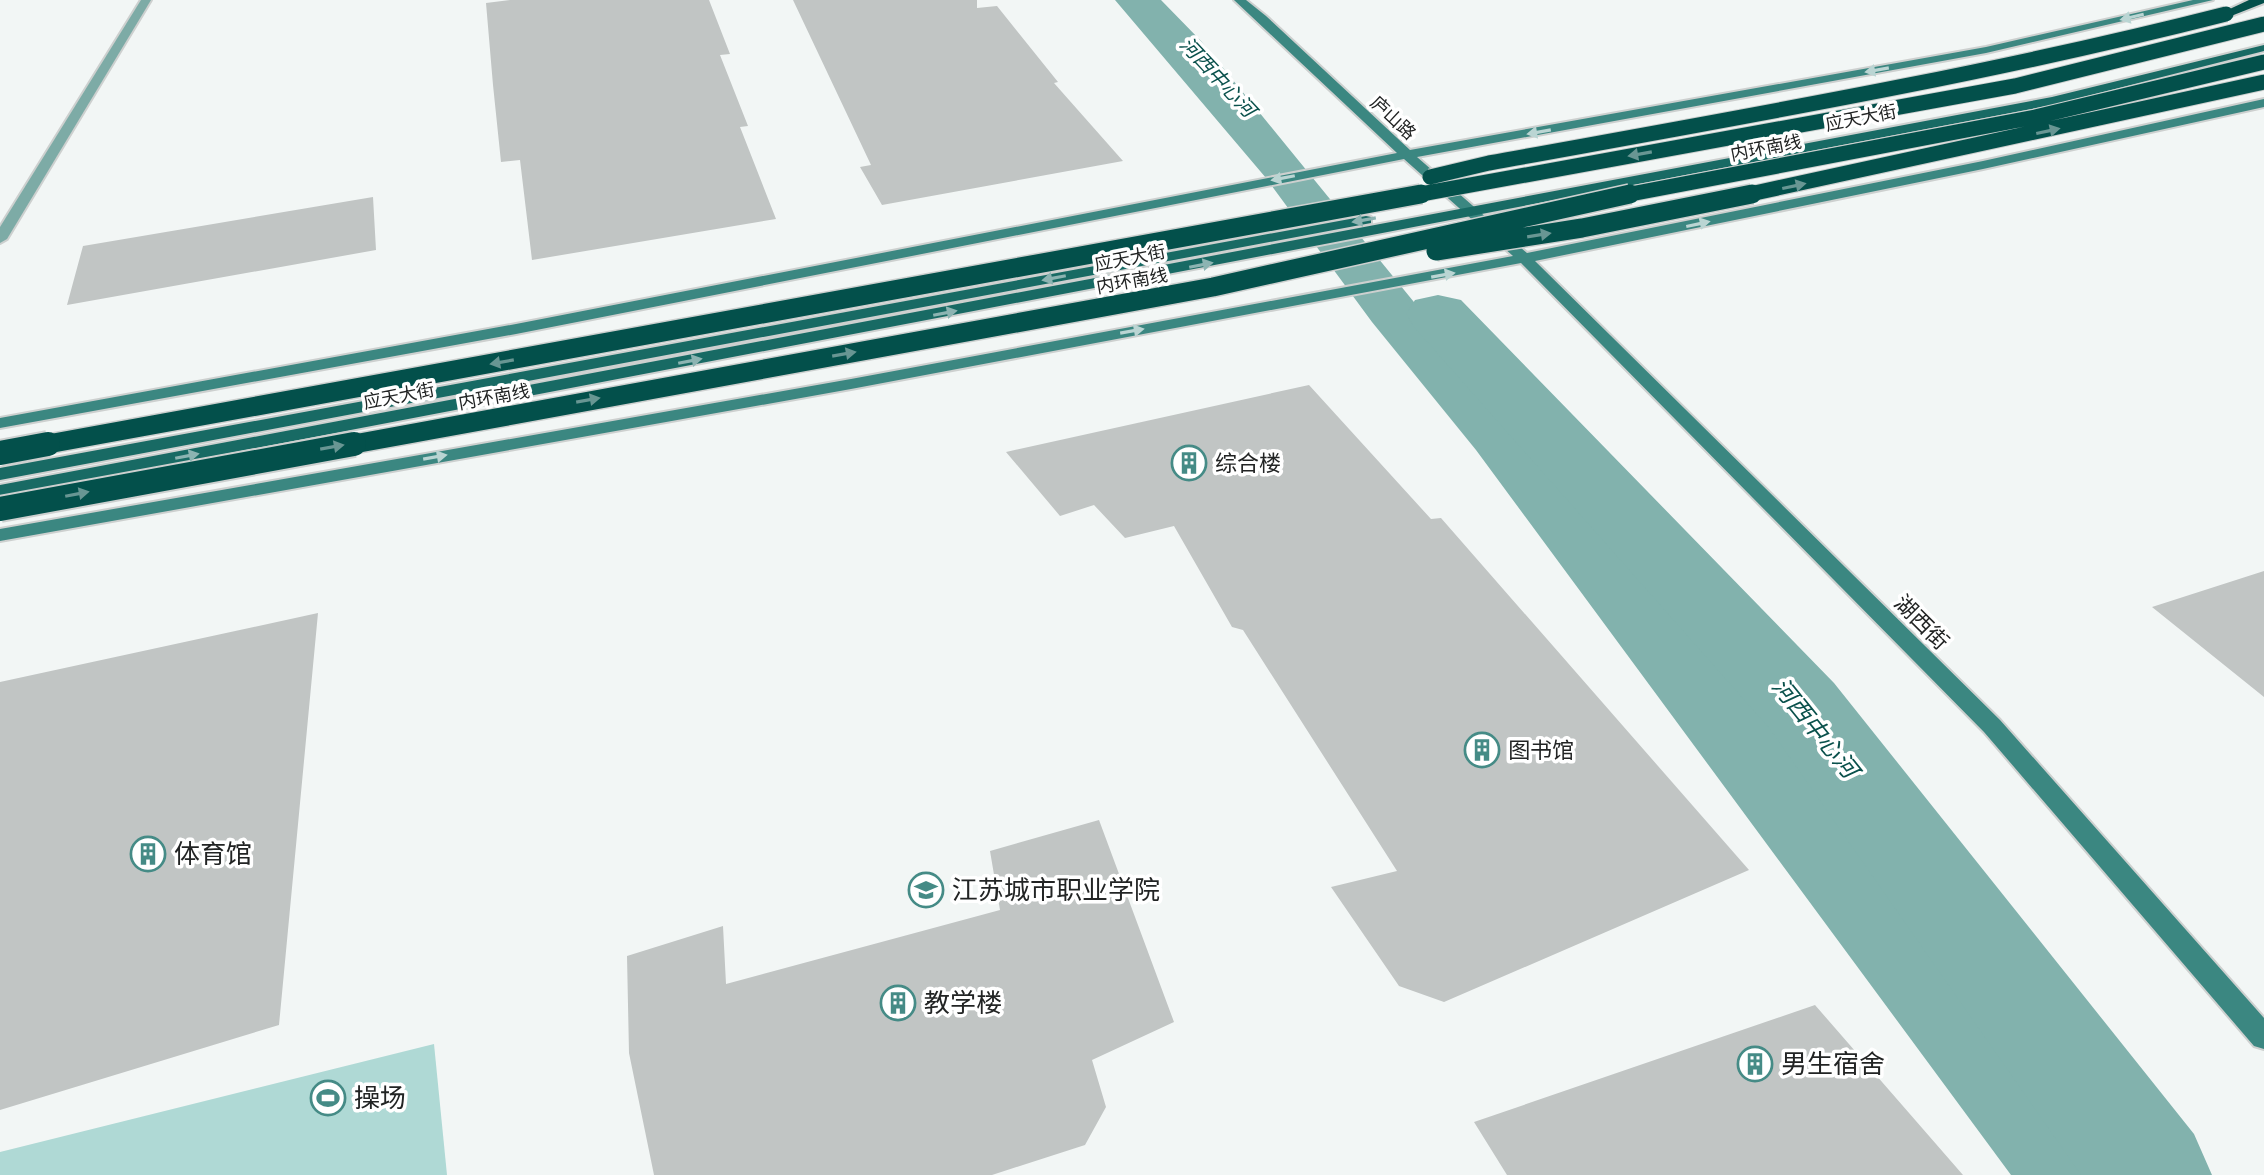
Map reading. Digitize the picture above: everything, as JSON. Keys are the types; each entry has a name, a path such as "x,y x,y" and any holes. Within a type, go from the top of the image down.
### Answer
{"highway":[{"path":"1184,238 1489,163 1929,83 2072,53 2226,14 2261,0"},
{"name":"内环南线","path":"0,453 2015,86 2264,24"},
{"name":"内环南线","path":"0,509 1213,287 1574,205 2035,117 2264,62"},
{"path":"1213,287 1597,225 1798,185 2264,82"}],"main road":[{"name":"应天大街","path":"0,491 2040,95 2264,39"},
{"name":"应天大街","path":"0,474 2052,101 2264,48"}],"street":[{"path":"0,239 146,0"},
{"name":"庐山路","path":"1239,0 1464,208 1525,259"},
{"name":"应天大街","path":"0,423 501,332 1407,156 1986,50 2208,0"},
{"path":"0,535 1525,259 2102,140 2264,103"},
{"name":"湖西街","path":"1525,259 1992,726 2264,1037"}],"shaded area":[{"name":"操场","path":"434,1044 447,1175 0,1175 0,1152"}],"water":[{"path":"1115,0 1161,0 1201,41 1440,334 1862,808 2157,1175 2011,1175 1476,450 1372,322 1266,178"}],"building":[{"path":"510,0 709,0 730,54 720,55 748,126 740,127 776,219 532,260 520,160 501,162 486,3"},
{"path":"793,0 977,0 977,8 997,6 1058,82 1054,83 1123,161 882,205 860,167 871,165"},
{"path":"373,197 376,250 67,305 83,246"},
{"name":"图书馆","path":"1309,385 1431,519 1441,518 1749,870 1444,1002 1399,986 1331,887 1397,871 1243,630 1232,627 1174,526 1125,538 1094,505 1060,516 1006,452"},
{"path":"2264,571 2264,697 2152,607"},
{"name":"体育馆","path":"318,613 279,1025 0,1110 0,682"},
{"name":"教学楼","path":"1099,820 1174,1022 1092,1060 1106,1107 1085,1145 992,1175 654,1175 629,1053 627,956 723,926 726,984 1000,910 990,851"},
{"name":"男生宿舍","path":"1815,1005 1963,1175 1507,1175 1474,1122"}],"waterway":[{"name":"河西中心河","path":"1438,314 1802,706 2152,1175"}],"place":[{"name":"综合楼","path":"1189,463"},
{"name":"图书馆","path":"1482,750"},
{"name":"体育馆","path":"148,854"},
{"name":"江苏城市职业学院","path":"926,890"},
{"name":"教学楼","path":"898,1003"},
{"name":"男生宿舍","path":"1755,1064"},
{"name":"操场","path":"328,1098"}]}
